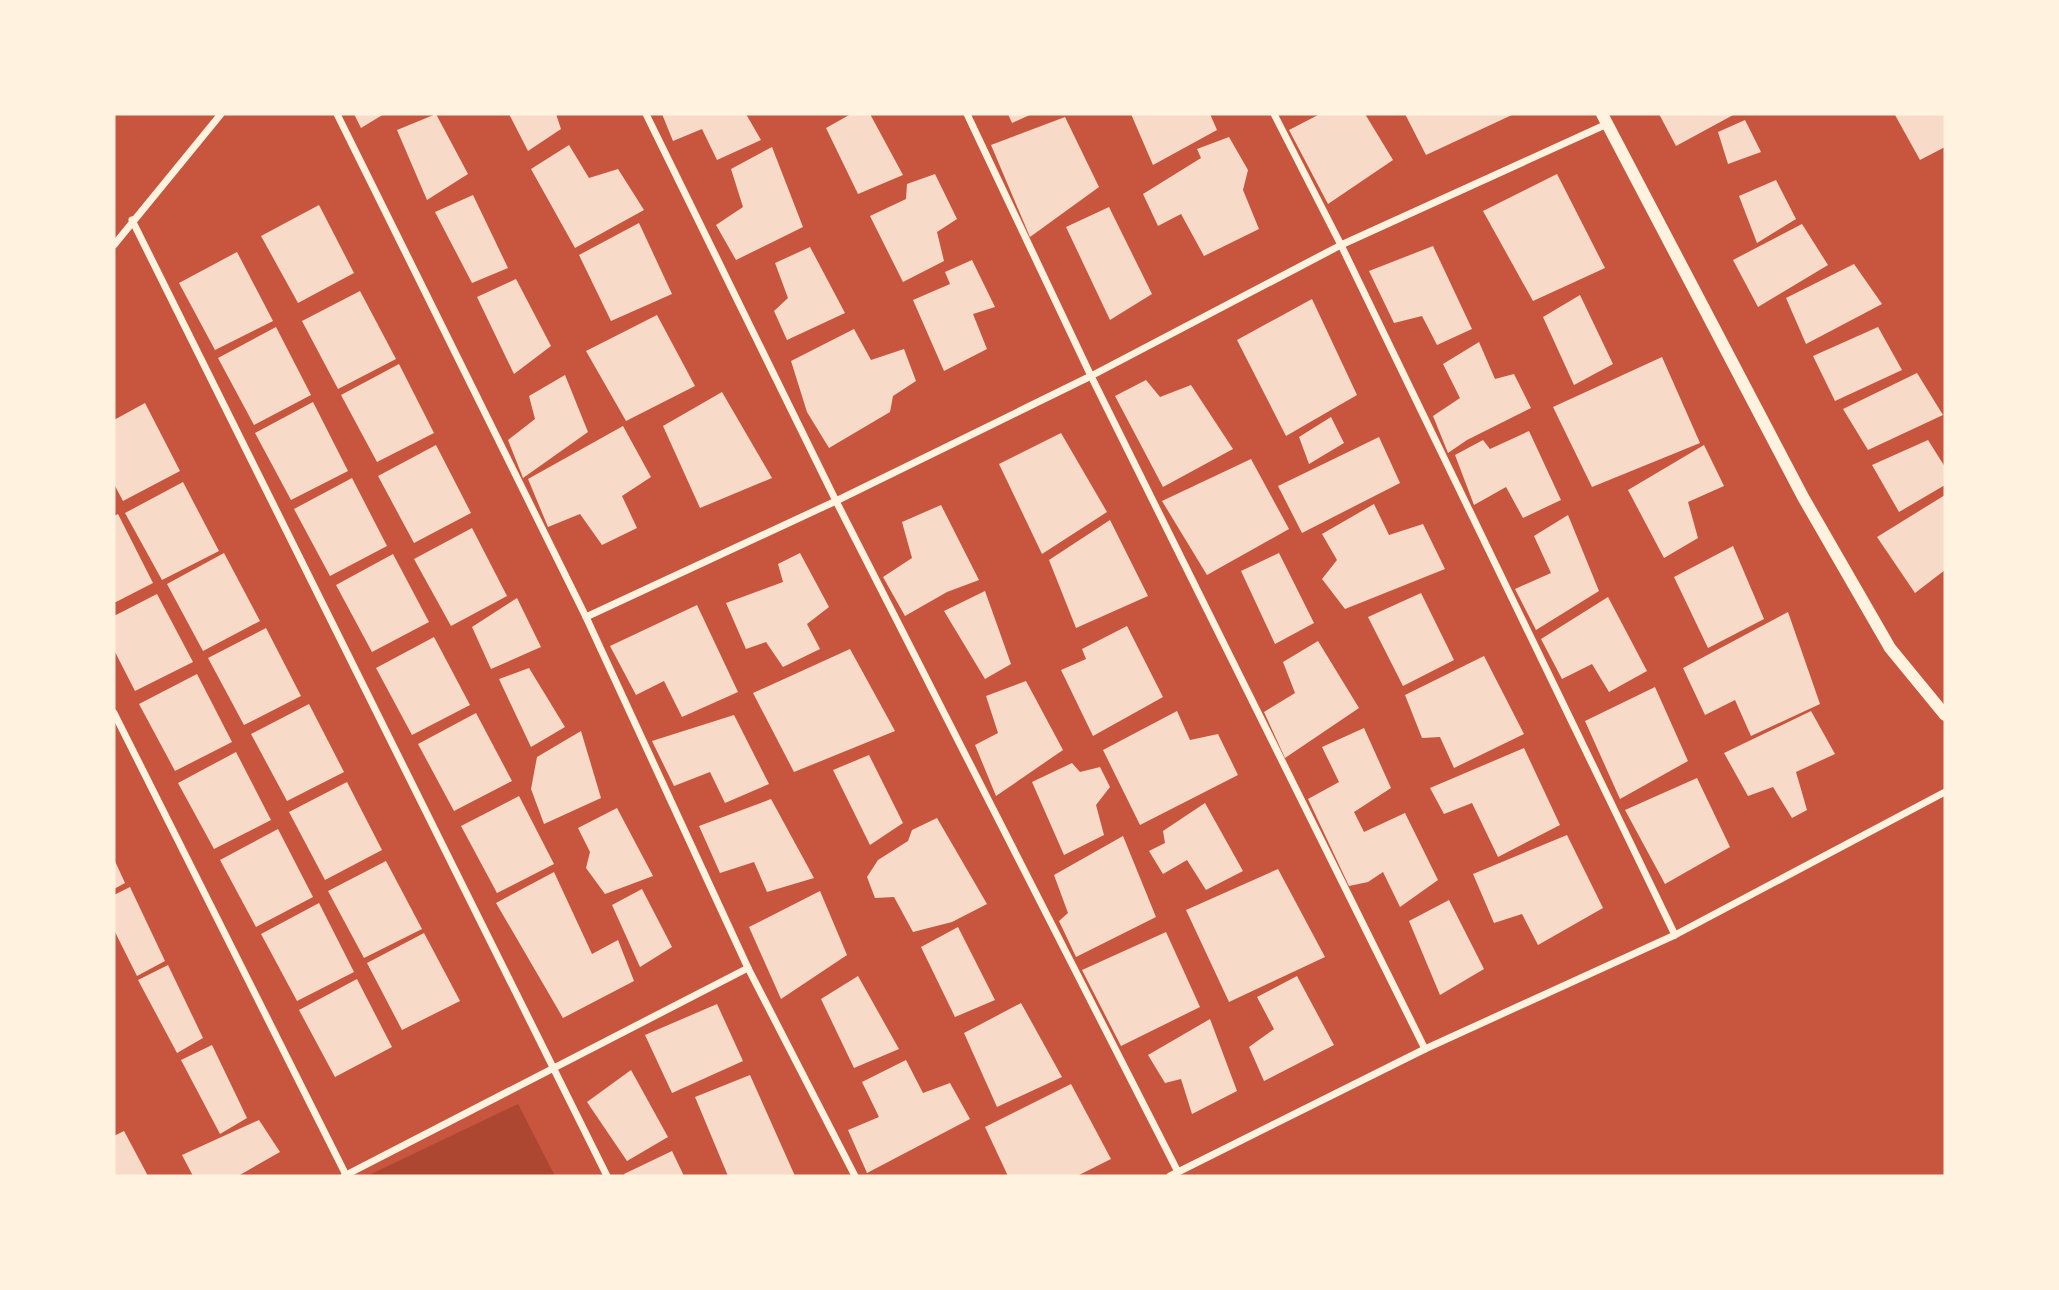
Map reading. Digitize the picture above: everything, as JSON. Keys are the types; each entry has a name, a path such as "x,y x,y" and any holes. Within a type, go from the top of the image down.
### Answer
{"street":[{"path":"114,245 221,114"},
{"path":"337,114 586,617 748,968 855,1176"},
{"path":"646,114 836,501 1174,1174 1425,1049 1675,935 1945,792"},
{"path":"967,114 1091,376 1425,1049"},
{"path":"1275,114 1675,935"},
{"path":"586,617 836,501 1091,376 1341,245 1605,119 1803,497 1890,648 1945,715"},
{"path":"132,220 607,1176"},
{"path":"114,713 344,1176 748,968"}],"shaded area":[{"path":"518,1104 555,1176 367,1176"}],"building":[{"path":"354,114 384,114 361,128"},
{"path":"436,114 468,174 427,200 397,130"},
{"path":"509,114 556,114 561,129 528,151"},
{"path":"662,114 746,114 761,140 717,160 702,129 673,141"},
{"path":"851,114 870,114 903,175 858,194 826,128"},
{"path":"1008,114 1032,114 1012,123"},
{"path":"1131,114 1210,114 1217,130 1153,165"},
{"path":"1320,114 1365,114 1393,160 1328,204 1289,130"},
{"path":"1405,114 1514,114 1426,155"},
{"path":"1659,114 1735,114 1676,146"},
{"path":"1945,114 1945,147 1920,160 1895,115"},
{"path":"1065,117 1099,187 1030,237 991,145"},
{"path":"1745,120 1761,152 1728,164 1718,132"},
{"path":"1229,137 1248,170 1243,190 1259,229 1204,256 1181,214 1158,226 1143,194 1201,158 1197,149"},
{"path":"569,145 589,178 618,169 644,210 575,248 531,169"},
{"path":"772,147 803,227 736,260 716,225 743,207 731,169"},
{"path":"935,174 957,219 937,232 944,261 903,282 870,216 906,199 907,184"},
{"path":"1557,174 1605,268 1533,301 1483,211"},
{"path":"1776,180 1796,219 1757,243 1739,196"},
{"path":"473,195 508,268 472,283 435,212"},
{"path":"319,205 354,273 298,303 261,236"},
{"path":"1109,207 1152,294 1110,320 1066,227"},
{"path":"639,223 672,294 611,321 579,255"},
{"path":"1802,224 1828,265 1758,307 1733,260"},
{"path":"1433,246 1472,329 1437,345 1422,316 1394,323 1369,271"},
{"path":"810,247 845,313 787,340 774,311 788,298 775,263"},
{"path":"237,252 273,321 215,350 179,283"},
{"path":"972,260 995,307 973,314 987,349 944,371 913,300 950,284 945,272"},
{"path":"1854,264 1882,304 1806,344 1786,298"},
{"path":"516,279 551,346 514,374 477,297"},
{"path":"360,291 396,359 338,389 302,321"},
{"path":"1580,295 1613,364 1574,385 1543,317"},
{"path":"1312,299 1357,395 1286,436 1237,340"},
{"path":"657,315 695,386 626,421 586,351"},
{"path":"276,327 311,395 254,425 218,358"},
{"path":"1878,327 1902,370 1835,401 1813,356"},
{"path":"854,329 871,360 904,349 916,381 893,396 890,412 829,448 807,412 791,361"},
{"path":"1479,342 1495,379 1514,374 1531,408 1467,440 1448,453 1433,416 1460,398 1443,364"},
{"path":"1662,357 1700,443 1592,487 1553,407"},
{"path":"399,364 434,433 377,462 341,395"},
{"path":"1917,373 1943,415 1868,450 1843,409"},
{"path":"565,375 588,432 523,478 508,440 535,419 529,396"},
{"path":"1146,380 1160,397 1191,385 1233,449 1163,487 1115,396"},
{"path":"722,392 772,478 700,508 663,426"},
{"path":"313,402 348,471 291,500 255,433"},
{"path":"145,403 180,471 123,501 114,484 114,420"},
{"path":"1331,417 1344,443 1309,464 1299,437"},
{"path":"623,426 651,477 622,496 637,528 602,545 580,514 548,527 528,479"},
{"path":"1529,431 1561,500 1523,518 1506,487 1474,505 1455,455 1483,440 1490,449"},
{"path":"1061,433 1107,512 1042,554 999,464"},
{"path":"1379,437 1400,483 1302,533 1278,486"},
{"path":"1928,440 1945,467 1945,485 1899,512 1872,465"},
{"path":"436,445 471,513 414,543 378,476"},
{"path":"1704,445 1724,486 1688,502 1698,538 1664,558 1628,490"},
{"path":"1251,459 1289,529 1207,575 1162,501"},
{"path":"352,478 387,546 330,576 294,509"},
{"path":"183,482 219,551 162,580 125,513"},
{"path":"1945,495 1945,570 1915,593 1877,537"},
{"path":"1374,504 1389,535 1423,524 1445,569 1345,609 1322,579 1337,560 1322,534"},
{"path":"941,505 979,580 947,592 905,616 883,577 912,558 902,522"},
{"path":"118,514 153,583 114,603 114,516"},
{"path":"1568,515 1599,591 1536,630 1515,589 1551,573 1534,536"},
{"path":"1110,520 1148,596 1076,628 1049,560"},
{"path":"472,528 507,596 451,626 414,559"},
{"path":"1733,546 1764,619 1708,648 1674,577"},
{"path":"224,553 260,621 203,651 167,584"},
{"path":"800,553 829,607 807,624 820,649 783,667 766,642 746,649 726,603 783,582 778,564"},
{"path":"1279,553 1314,623 1275,644 1241,571"},
{"path":"393,554 429,622 372,652 336,585"},
{"path":"985,591 1011,664 985,679 944,611"},
{"path":"1421,593 1454,660 1403,686 1368,617"},
{"path":"157,594 193,662 135,691 114,650 114,616"},
{"path":"1608,597 1647,671 1609,692 1592,664 1562,679 1541,639"},
{"path":"517,598 541,647 491,669 472,627"},
{"path":"697,605 738,692 682,717 664,681 636,695 610,646"},
{"path":"1788,612 1820,704 1751,736 1735,700 1705,715 1683,668"},
{"path":"1127,626 1163,697 1093,736 1061,670 1086,659 1082,649"},
{"path":"266,628 301,696 244,725 208,658"},
{"path":"434,637 470,705 412,735 376,668"},
{"path":"1318,641 1359,708 1285,758 1264,712 1295,693 1283,662"},
{"path":"850,649 895,731 794,772 753,693"},
{"path":"1484,656 1524,734 1454,768 1440,737 1422,738 1405,695"},
{"path":"529,668 565,727 531,747 499,679"},
{"path":"197,674 232,742 175,771 139,704"},
{"path":"1026,681 1063,750 996,796 975,745 998,733 986,696"},
{"path":"1655,687 1688,761 1620,799 1585,721"},
{"path":"309,704 344,772 287,801 251,734"},
{"path":"1177,711 1190,740 1218,734 1238,775 1140,825 1103,750"},
{"path":"1811,711 1835,754 1796,772 1807,810 1792,818 1773,787 1748,796 1724,753"},
{"path":"476,713 512,781 454,811 418,744"},
{"path":"734,715 769,784 725,803 710,772 674,786 652,741"},
{"path":"1364,728 1391,788 1354,812 1364,832 1405,813 1438,880 1400,907 1383,872 1368,882 1349,886 1308,799 1339,782 1322,747"},
{"path":"581,731 601,798 544,824 531,789 537,757"},
{"path":"1524,748 1560,825 1498,857 1472,803 1444,814 1430,788"},
{"path":"236,752 271,820 214,849 178,783"},
{"path":"869,755 903,823 870,845 833,770"},
{"path":"1072,763 1080,772 1100,767 1110,787 1096,805 1104,835 1064,855 1032,782"},
{"path":"1697,778 1730,847 1665,884 1625,810"},
{"path":"347,782 382,850 325,880 289,812"},
{"path":"519,796 554,864 497,893 461,826"},
{"path":"771,799 814,878 767,892 754,862 720,873 699,826"},
{"path":"1205,803 1243,871 1206,890 1187,860 1163,874 1149,851 1165,843 1163,831"},
{"path":"617,808 653,876 605,894 586,868 590,852 578,828"},
{"path":"937,818 987,904 952,922 913,932 894,897 875,898 867,877 878,860 908,841 912,830"},
{"path":"278,829 313,897 256,927 220,860"},
{"path":"1567,835 1603,908 1538,945 1522,914 1494,923 1473,874"},
{"path":"1123,836 1156,917 1076,957 1059,921 1068,913 1054,875"},
{"path":"114,859 125,883 114,889"},
{"path":"386,861 422,929 364,958 328,891"},
{"path":"1278,869 1325,957 1229,1002 1186,910"},
{"path":"554,872 592,954 618,940 634,981 563,1018 496,903"},
{"path":"130,887 165,961 137,976 114,930 114,895"},
{"path":"642,889 672,947 640,967 612,905"},
{"path":"820,891 847,955 781,999 749,927"},
{"path":"1449,900 1484,969 1440,995 1409,921"},
{"path":"319,903 354,972 297,1001 261,934"},
{"path":"958,927 995,1000 955,1017 921,947"},
{"path":"1166,932 1200,1007 1121,1046 1082,970"},
{"path":"424,933 460,1001 402,1030 367,963"},
{"path":"168,965 203,1038 177,1053 138,980"},
{"path":"858,976 899,1049 854,1068 821,999"},
{"path":"1297,976 1334,1045 1264,1081 1249,1047 1274,1029 1257,997"},
{"path":"357,979 392,1047 335,1077 299,1010"},
{"path":"1021,1003 1062,1077 997,1107 964,1033"},
{"path":"717,1004 743,1061 672,1093 645,1035"},
{"path":"1210,1019 1237,1091 1192,1114 1181,1079 1165,1083 1148,1055"},
{"path":"212,1045 247,1118 220,1134 181,1060"},
{"path":"906,1060 923,1093 950,1083 970,1119 867,1173 848,1130 879,1117 862,1082"},
{"path":"631,1070 668,1137 627,1161 587,1102"},
{"path":"750,1075 795,1176 728,1176 695,1097"},
{"path":"1071,1084 1111,1159 1077,1176 1008,1176 985,1127"},
{"path":"259,1120 280,1152 238,1176 193,1176 182,1155"},
{"path":"124,1131 148,1176 114,1176 114,1136"},
{"path":"672,1151 684,1176 625,1176 624,1174"}]}
